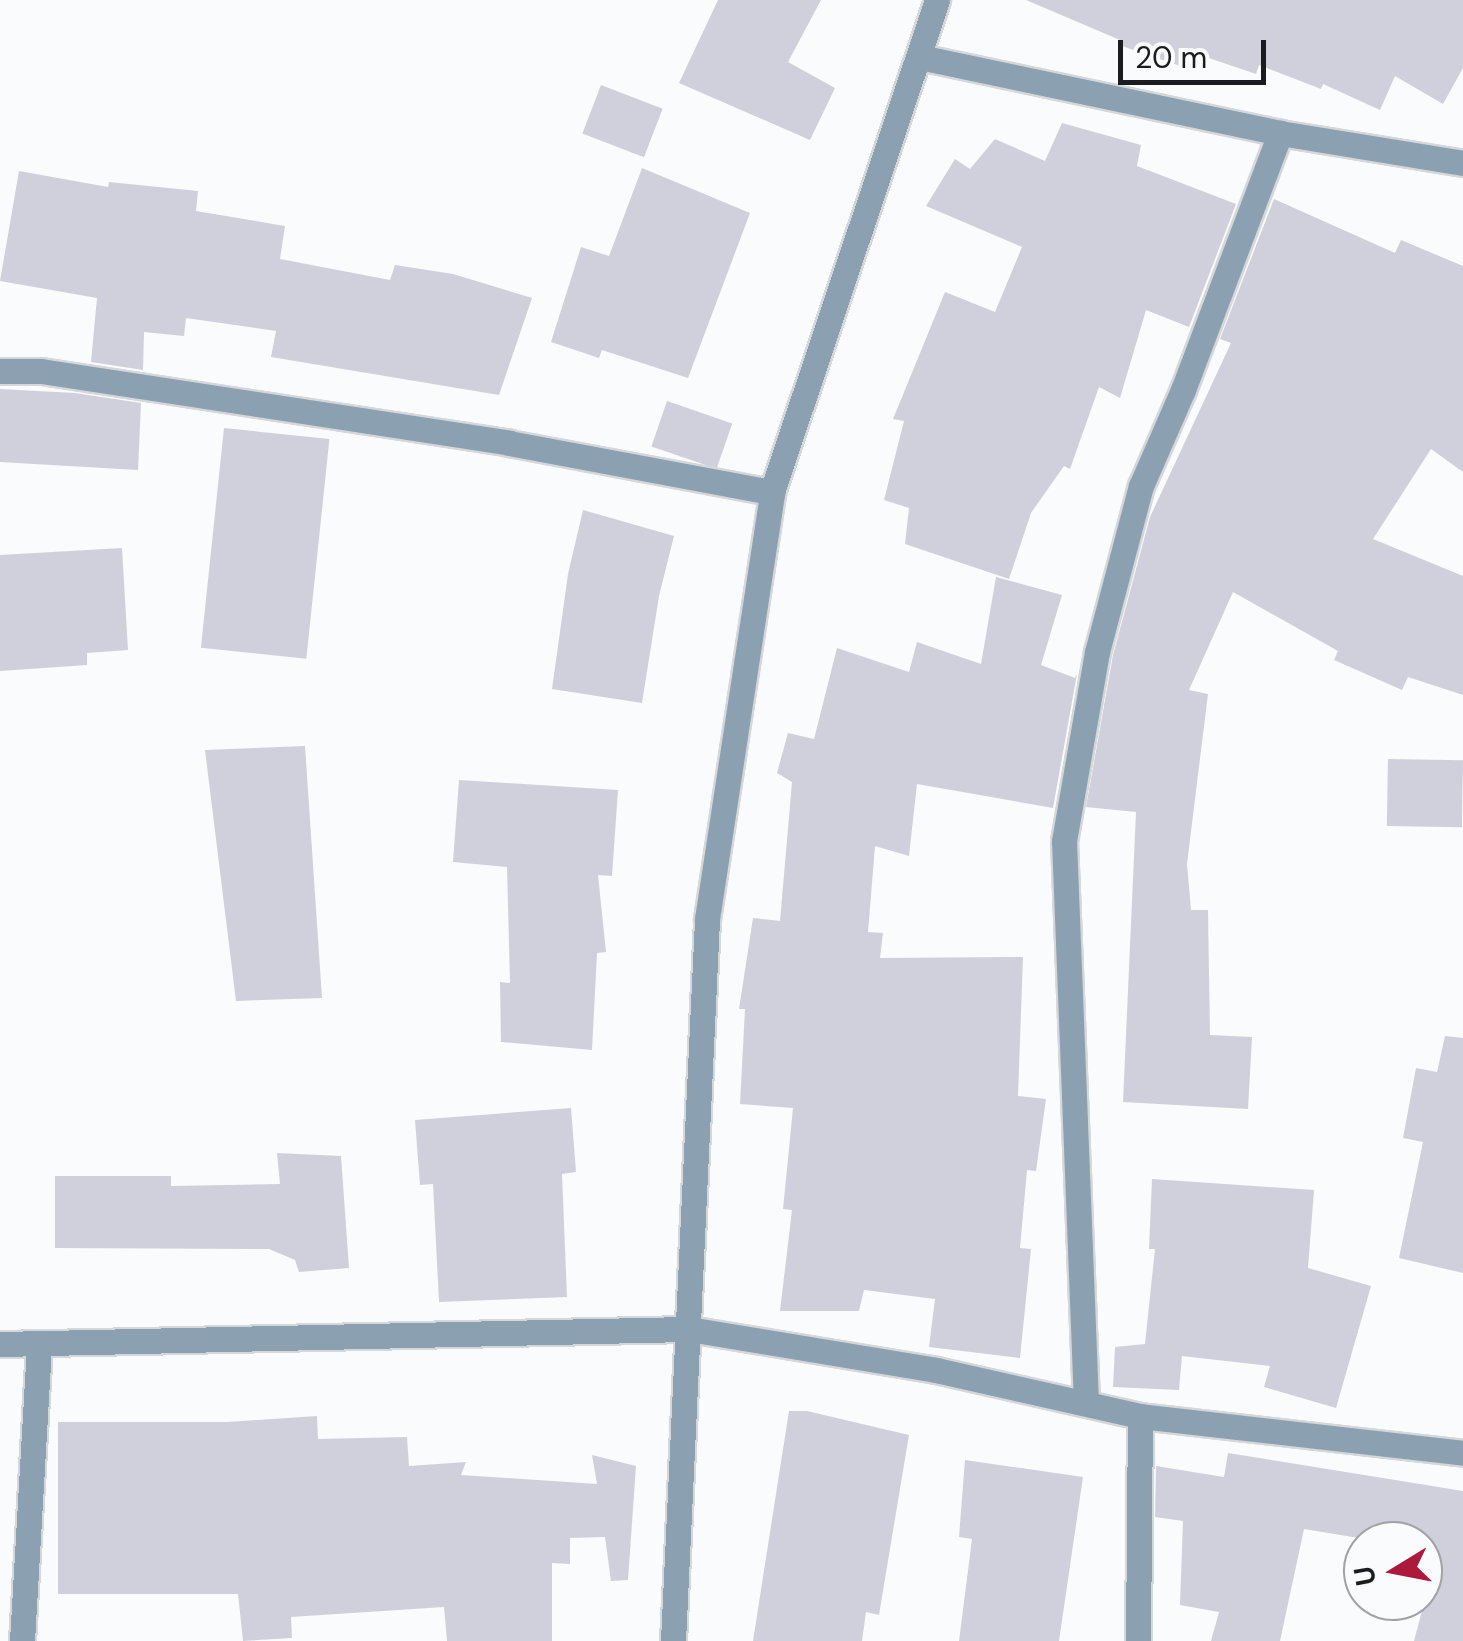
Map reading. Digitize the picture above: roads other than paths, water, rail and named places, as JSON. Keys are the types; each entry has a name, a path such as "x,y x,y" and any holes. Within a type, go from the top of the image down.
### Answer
{"street":[{"path":"674,1641 707,919 772,492 936,0"},
{"path":"920,57 1280,132 1463,163"},
{"path":"1086,1403 1064,840 1098,652 1142,486 1184,390 1280,132"},
{"path":"0,371 40,371 509,443 772,492"},
{"path":"0,1344 690,1329 936,1370 1140,1416 1463,1453"},
{"path":"22,1641 39,1344"},
{"path":"1138,1641 1140,1416"}]}
